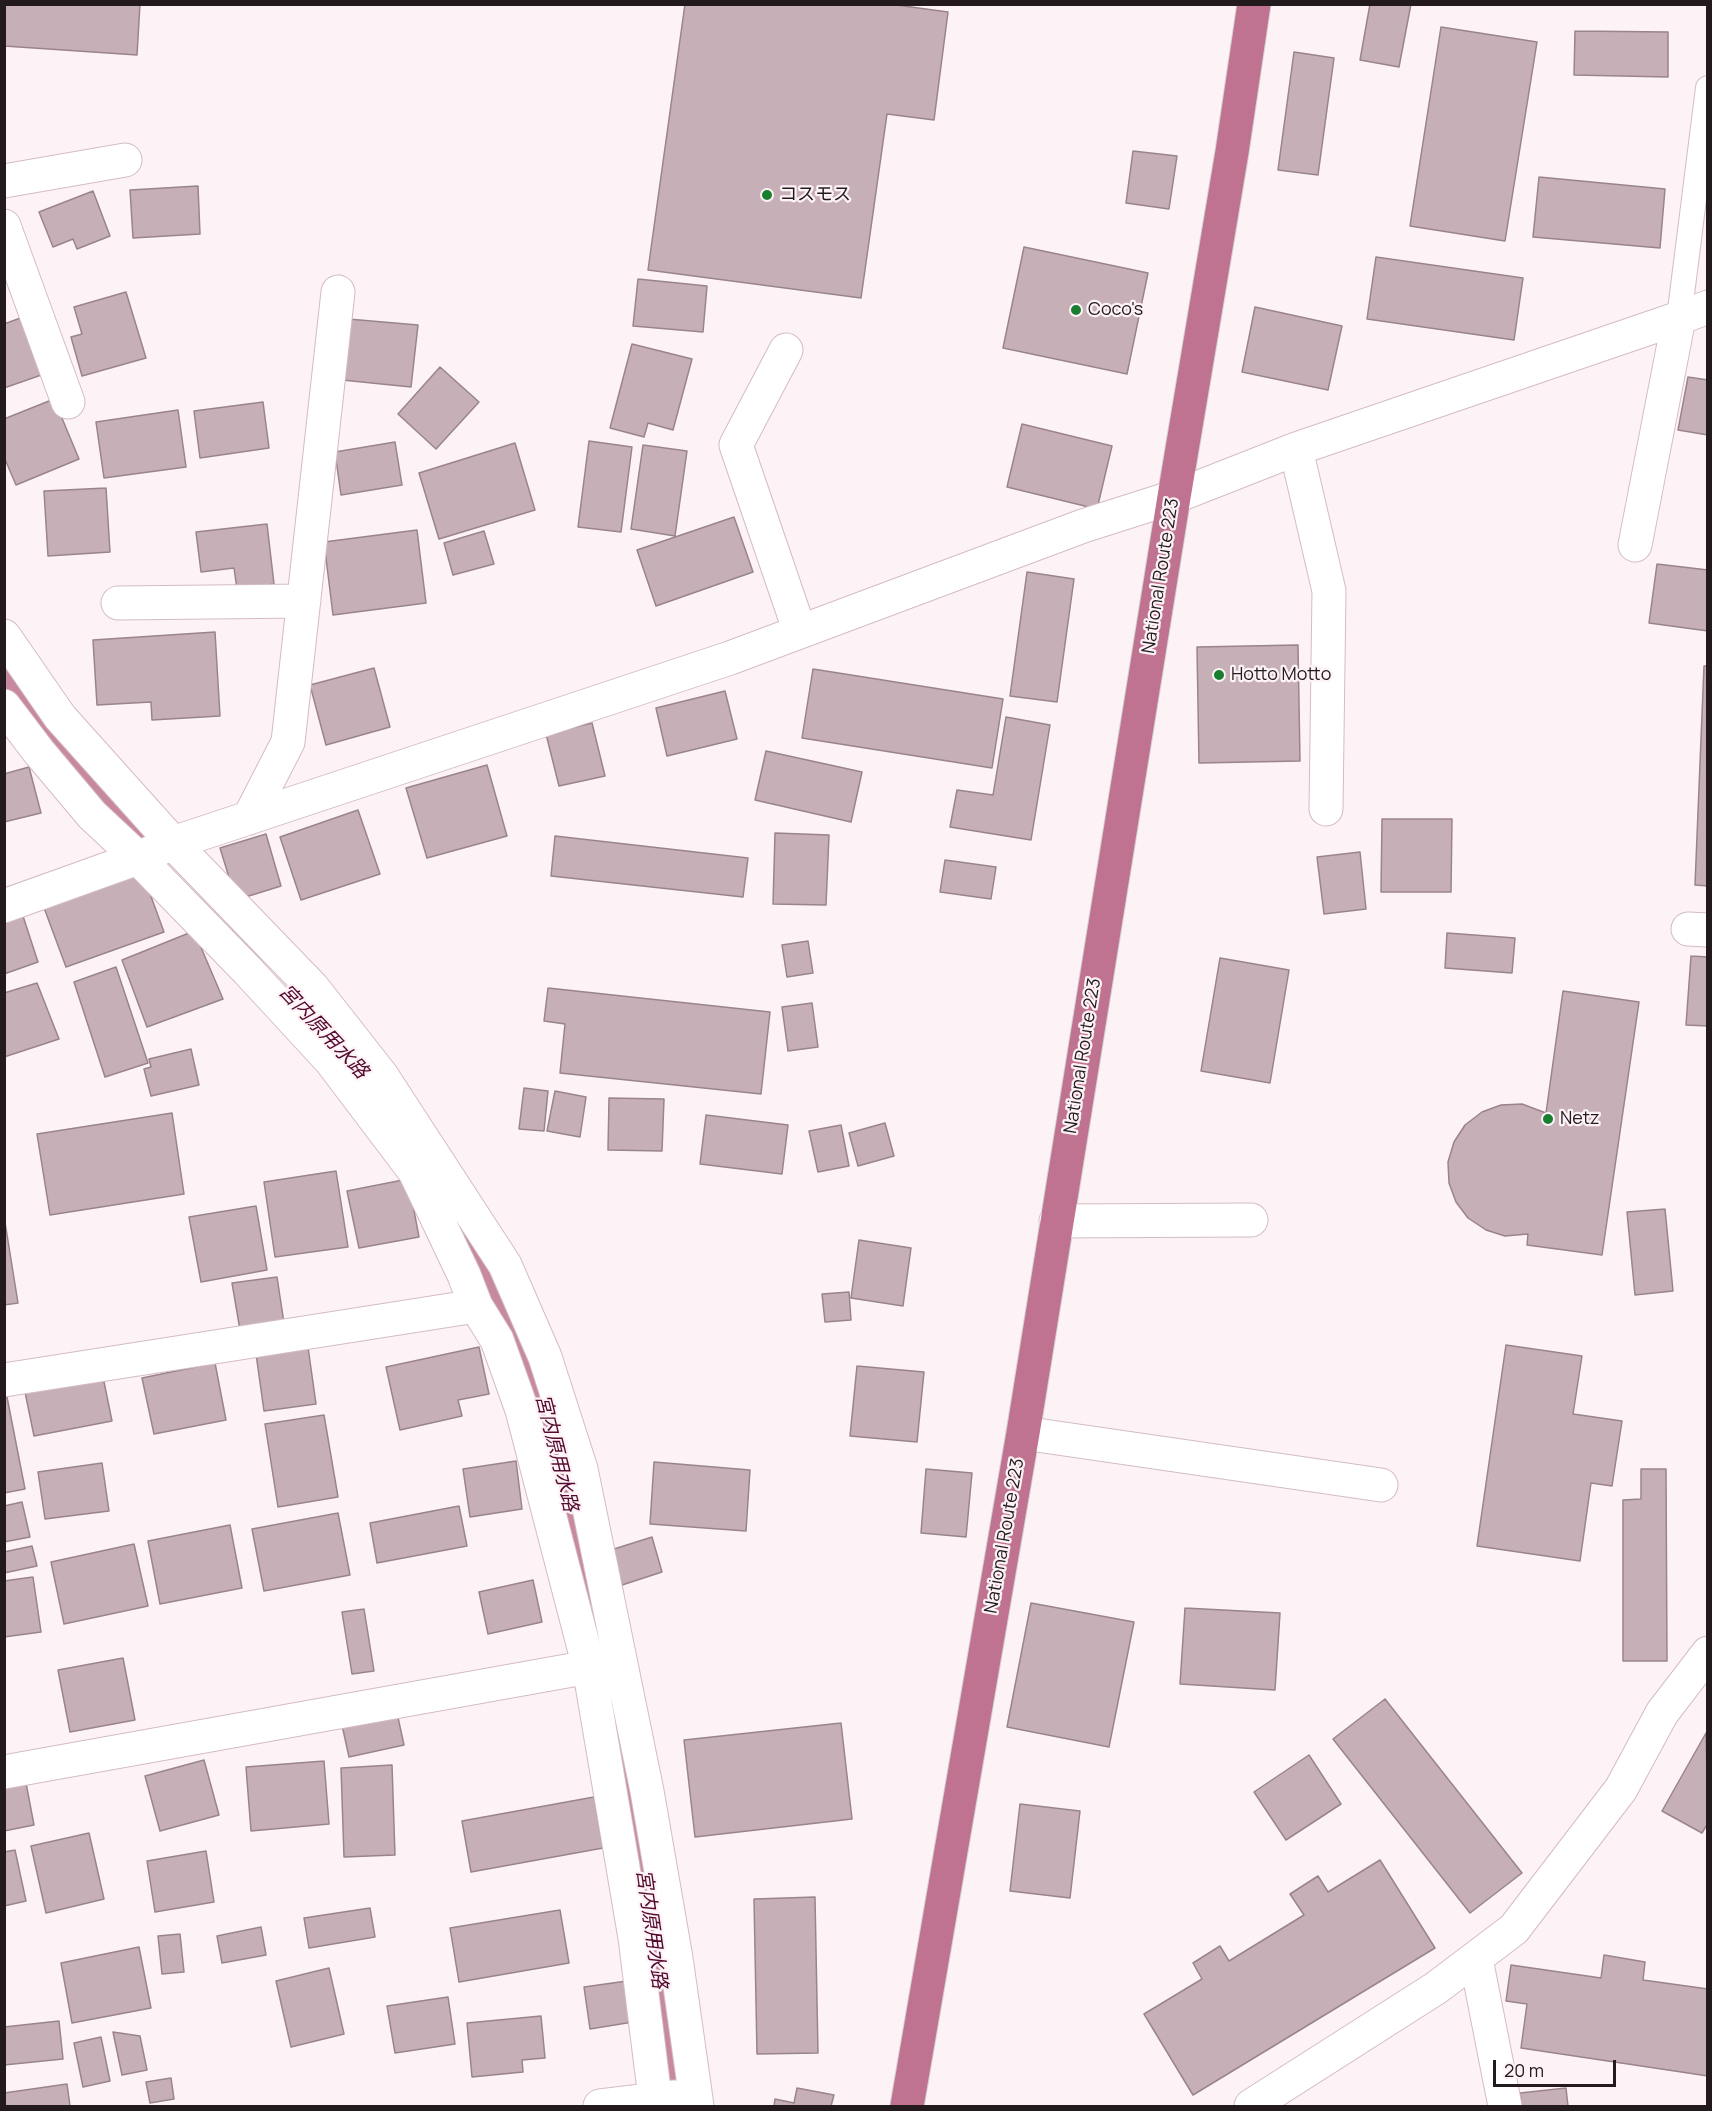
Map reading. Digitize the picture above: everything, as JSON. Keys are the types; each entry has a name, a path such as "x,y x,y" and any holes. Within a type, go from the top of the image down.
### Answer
{"highway":[{"name":"National Route 223","path":"907,2106 1023,1433 1232,152 1254,4"}],"street":[{"path":"4,182 125,159"},
{"path":"4,226 68,402"},
{"path":"249,818 288,742 338,292"},
{"path":"4,906 138,858 173,843 730,658 1083,526 1174,497 1296,449 1693,312"},
{"path":"1635,545 1693,312"},
{"path":"786,350 736,445 800,632"},
{"path":"1296,449 1329,591 1326,809"},
{"path":"118,603 304,601"},
{"path":"4,636 60,717 173,843 313,988 382,1076 505,1265 545,1357 581,1469 634,1723 676,1958 697,2101 600,2106"},
{"path":"4,705 39,752 92,815 138,858 247,970 331,1061 415,1172 464,1275 476,1306 497,1340 522,1410 589,1667 635,1938 655,2103"},
{"path":"1056,1221 1251,1220"},
{"path":"4,1380 476,1306"},
{"path":"1023,1433 1381,1485"},
{"path":"1251,2106 1436,1988 1514,1929 1622,1789 1662,1713 1707,1653"},
{"path":"4,1772 589,1667"},
{"path":"1476,1959 1505,2106"}],"lane":[{"path":"1693,312 1707,88"}],"building":[{"path":"4,4 140,4 137,55 4,46"},
{"name":"コスモス","path":"685,4 889,4 948,12 934,120 887,114 861,298 648,270"},
{"path":"1370,4 1411,4 1399,67 1360,60"},
{"path":"1441,27 1537,42 1505,241 1410,226"},
{"path":"1575,31 1668,32 1668,77 1574,75"},
{"path":"1294,52 1334,58 1318,175 1278,170"},
{"path":"1133,151 1177,156 1169,209 1126,203"},
{"path":"1539,177 1665,189 1660,248 1533,237"},
{"path":"198,186 200,234 133,238 130,190"},
{"path":"93,191 110,236 77,249 73,239 53,247 39,212"},
{"name":"Coco's","path":"1024,247 1148,273 1127,374 1003,348"},
{"path":"1376,257 1523,278 1514,340 1367,319"},
{"path":"638,279 707,286 703,332 633,326"},
{"path":"126,292 146,358 82,376 71,337 82,334 74,307"},
{"path":"1255,307 1342,326 1328,390 1242,372"},
{"path":"26,316 47,373 4,388 4,324"},
{"path":"348,319 418,325 411,387 342,380"},
{"path":"632,344 692,359 673,430 648,423 644,437 610,428"},
{"path":"440,367 479,402 436,449 398,414"},
{"path":"1688,377 1708,380 1708,435 1678,430"},
{"path":"54,399 79,459 16,485 4,457 4,419"},
{"path":"263,402 269,448 200,458 194,411"},
{"path":"178,410 186,467 104,478 96,422"},
{"path":"1022,424 1112,446 1097,509 1007,487"},
{"path":"589,441 632,447 621,532 578,527"},
{"path":"395,442 402,485 341,495 335,452"},
{"path":"515,443 535,510 439,539 419,473"},
{"path":"643,445 687,451 675,536 631,529"},
{"path":"106,488 110,552 48,556 44,491"},
{"path":"734,517 753,572 656,606 637,550"},
{"path":"267,524 274,584 237,589 234,568 201,572 196,532"},
{"path":"417,530 426,603 333,615 324,542"},
{"path":"484,531 494,564 453,575 444,543"},
{"path":"1657,564 1708,570 1708,631 1649,623"},
{"path":"1027,572 1074,579 1057,702 1010,696"},
{"path":"215,632 220,716 152,720 151,702 97,705 93,640"},
{"path":"1298,645 1300,761 1199,763 1197,647"},
{"path":"1704,666 1708,666 1708,886 1695,885"},
{"path":"374,668 390,727 326,745 310,685"},
{"path":"813,669 1003,699 992,768 802,738"},
{"path":"725,691 737,739 667,756 656,708"},
{"path":"1006,717 1050,725 1031,840 950,827 957,790 993,795"},
{"path":"592,723 605,776 559,786 546,734"},
{"path":"766,751 862,772 851,822 755,800"},
{"path":"487,765 507,836 427,858 406,788"},
{"path":"29,767 41,813 4,822 4,774"},
{"path":"358,810 380,874 301,900 280,837"},
{"path":"1382,819 1452,819 1451,892 1381,892"},
{"path":"775,833 829,835 826,905 773,904"},
{"path":"266,834 281,886 236,900 220,848"},
{"path":"555,836 748,858 743,897 551,876"},
{"path":"1360,852 1366,909 1324,914 1317,857"},
{"path":"945,860 996,867 991,899 940,892"},
{"path":"141,869 164,932 66,967 43,905"},
{"path":"21,910 38,962 4,974 4,915"},
{"path":"194,931 223,999 147,1027 122,960"},
{"path":"1447,933 1515,938 1512,973 1445,968"},
{"path":"808,941 813,973 787,977 782,945"},
{"path":"1691,956 1708,957 1708,1026 1686,1025"},
{"path":"1220,958 1289,970 1270,1083 1201,1071"},
{"path":"116,967 148,1063 105,1077 74,982"},
{"path":"37,983 59,1039 4,1057 4,993"},
{"path":"548,988 770,1012 761,1094 560,1073 565,1024 544,1021"},
{"name":"Netz","path":"1563,991 1639,1002 1602,1255 1527,1245 1528,1234 1505,1236 1486,1230 1468,1218 1456,1202 1449,1183 1448,1162 1454,1142 1465,1125 1482,1112 1501,1105 1522,1104 1546,1113"},
{"path":"812,1003 818,1047 788,1051 782,1007"},
{"path":"191,1049 199,1085 151,1096 144,1069 151,1067 149,1059"},
{"path":"524,1088 548,1091 544,1131 519,1129"},
{"path":"555,1091 586,1097 580,1137 547,1131"},
{"path":"609,1098 664,1099 662,1151 608,1150"},
{"path":"172,1113 184,1194 50,1215 37,1134"},
{"path":"706,1115 788,1125 782,1174 700,1164"},
{"path":"885,1123 894,1156 858,1166 849,1133"},
{"path":"841,1125 849,1166 818,1172 809,1131"},
{"path":"336,1171 348,1247 275,1257 264,1182"},
{"path":"408,1179 419,1237 359,1248 347,1191"},
{"path":"256,1206 267,1270 201,1282 189,1217"},
{"path":"1665,1209 1673,1291 1635,1295 1627,1212"},
{"path":"4,1216 18,1303 4,1305"},
{"path":"859,1240 911,1248 903,1306 851,1298"},
{"path":"277,1277 284,1323 240,1330 232,1283"},
{"path":"849,1292 851,1320 825,1322 822,1294"},
{"path":"1506,1345 1582,1356 1573,1414 1622,1421 1612,1486 1591,1483 1580,1561 1477,1546"},
{"path":"308,1347 316,1404 264,1411 256,1354"},
{"path":"479,1347 489,1394 458,1400 462,1416 400,1430 386,1367"},
{"path":"215,1363 226,1420 154,1434 142,1378"},
{"path":"857,1366 924,1372 917,1442 850,1436"},
{"path":"103,1377 112,1421 34,1436 25,1392"},
{"path":"4,1397 7,1397 25,1489 4,1493"},
{"path":"324,1415 338,1497 278,1507 265,1424"},
{"path":"516,1461 522,1509 470,1517 463,1469"},
{"path":"654,1462 750,1470 746,1531 650,1524"},
{"path":"102,1463 109,1511 45,1519 38,1472"},
{"path":"926,1469 972,1473 966,1537 921,1533"},
{"path":"1641,1469 1666,1469 1667,1661 1623,1661 1623,1500 1641,1499"},
{"path":"22,1502 30,1537 4,1542 4,1506"},
{"path":"459,1506 467,1546 377,1563 370,1523"},
{"path":"338,1513 350,1575 264,1591 252,1529"},
{"path":"230,1525 242,1588 160,1604 148,1541"},
{"path":"652,1537 662,1572 622,1585 611,1550"},
{"path":"134,1544 148,1606 64,1624 51,1562"},
{"path":"32,1546 37,1566 4,1573 4,1552"},
{"path":"33,1577 41,1632 4,1637 4,1581"},
{"path":"533,1580 542,1622 488,1634 479,1592"},
{"path":"1031,1603 1134,1622 1109,1747 1007,1727"},
{"path":"1185,1608 1280,1613 1275,1690 1180,1684"},
{"path":"364,1609 374,1671 352,1674 342,1612"},
{"path":"123,1658 135,1720 70,1732 58,1670"},
{"path":"1385,1699 1522,1873 1470,1913 1333,1739"},
{"path":"397,1713 404,1745 349,1757 342,1725"},
{"path":"841,1723 852,1819 695,1837 684,1740"},
{"path":"1706,1733 1708,1823 1702,1833 1662,1811"},
{"path":"1309,1755 1341,1804 1286,1840 1254,1792"},
{"path":"204,1760 219,1815 160,1831 145,1776"},
{"path":"324,1761 329,1824 251,1831 246,1767"},
{"path":"392,1765 395,1855 344,1857 341,1768"},
{"path":"26,1783 34,1825 4,1831 4,1787"},
{"path":"594,1797 603,1848 471,1872 462,1821"},
{"path":"1020,1804 1080,1811 1070,1898 1010,1891"},
{"path":"89,1833 104,1899 46,1913 31,1846"},
{"path":"15,1850 26,1901 4,1906 4,1852"},
{"path":"206,1851 214,1902 155,1912 147,1861"},
{"path":"1380,1860 1435,1948 1193,2095 1144,2014 1202,1979 1193,1963 1220,1946 1229,1961 1304,1915 1290,1894 1318,1876 1328,1892"},
{"path":"815,1897 818,2053 757,2054 754,1899"},
{"path":"370,1908 375,1937 309,1948 304,1918"},
{"path":"560,1910 569,1963 459,1982 450,1928"},
{"path":"261,1927 266,1955 222,1963 217,1936"},
{"path":"180,1934 184,1972 162,1974 158,1936"},
{"path":"139,1947 151,2008 72,2023 61,1963"},
{"path":"1604,1955 1645,1962 1643,1980 1708,1989 1708,2076 1521,2048 1527,2004 1506,2001 1511,1965 1601,1978"},
{"path":"329,1968 344,2034 291,2047 276,1981"},
{"path":"627,1981 633,2022 590,2029 584,1987"},
{"path":"448,1997 455,2044 395,2053 387,2006"},
{"path":"541,2016 545,2058 522,2060 523,2072 472,2077 467,2023"},
{"path":"59,2021 63,2059 4,2065 4,2027"},
{"path":"113,2032 140,2036 147,2070 122,2075"},
{"path":"101,2037 110,2081 83,2087 74,2043"},
{"path":"171,2078 174,2099 150,2103 146,2082"},
{"path":"67,2084 70,2106 4,2106 4,2093"},
{"path":"797,2088 834,2095 831,2106 774,2106 775,2099 794,2103"},
{"path":"1566,2088 1568,2106 1522,2106 1520,2093"}],"waterway":[{"name":"宮内原用水路","path":"4,669 128,829"},
{"name":"宮内原用水路","path":"428,1176 463,1232 515,1328 548,1405 619,1733 671,2055 675,2106"}],"place":[{"name":"コスモス","path":"767,195"},
{"name":"Coco's","path":"1076,310"},
{"name":"Hotto Motto","path":"1219,675"},
{"name":"Netz","path":"1548,1119"}]}
